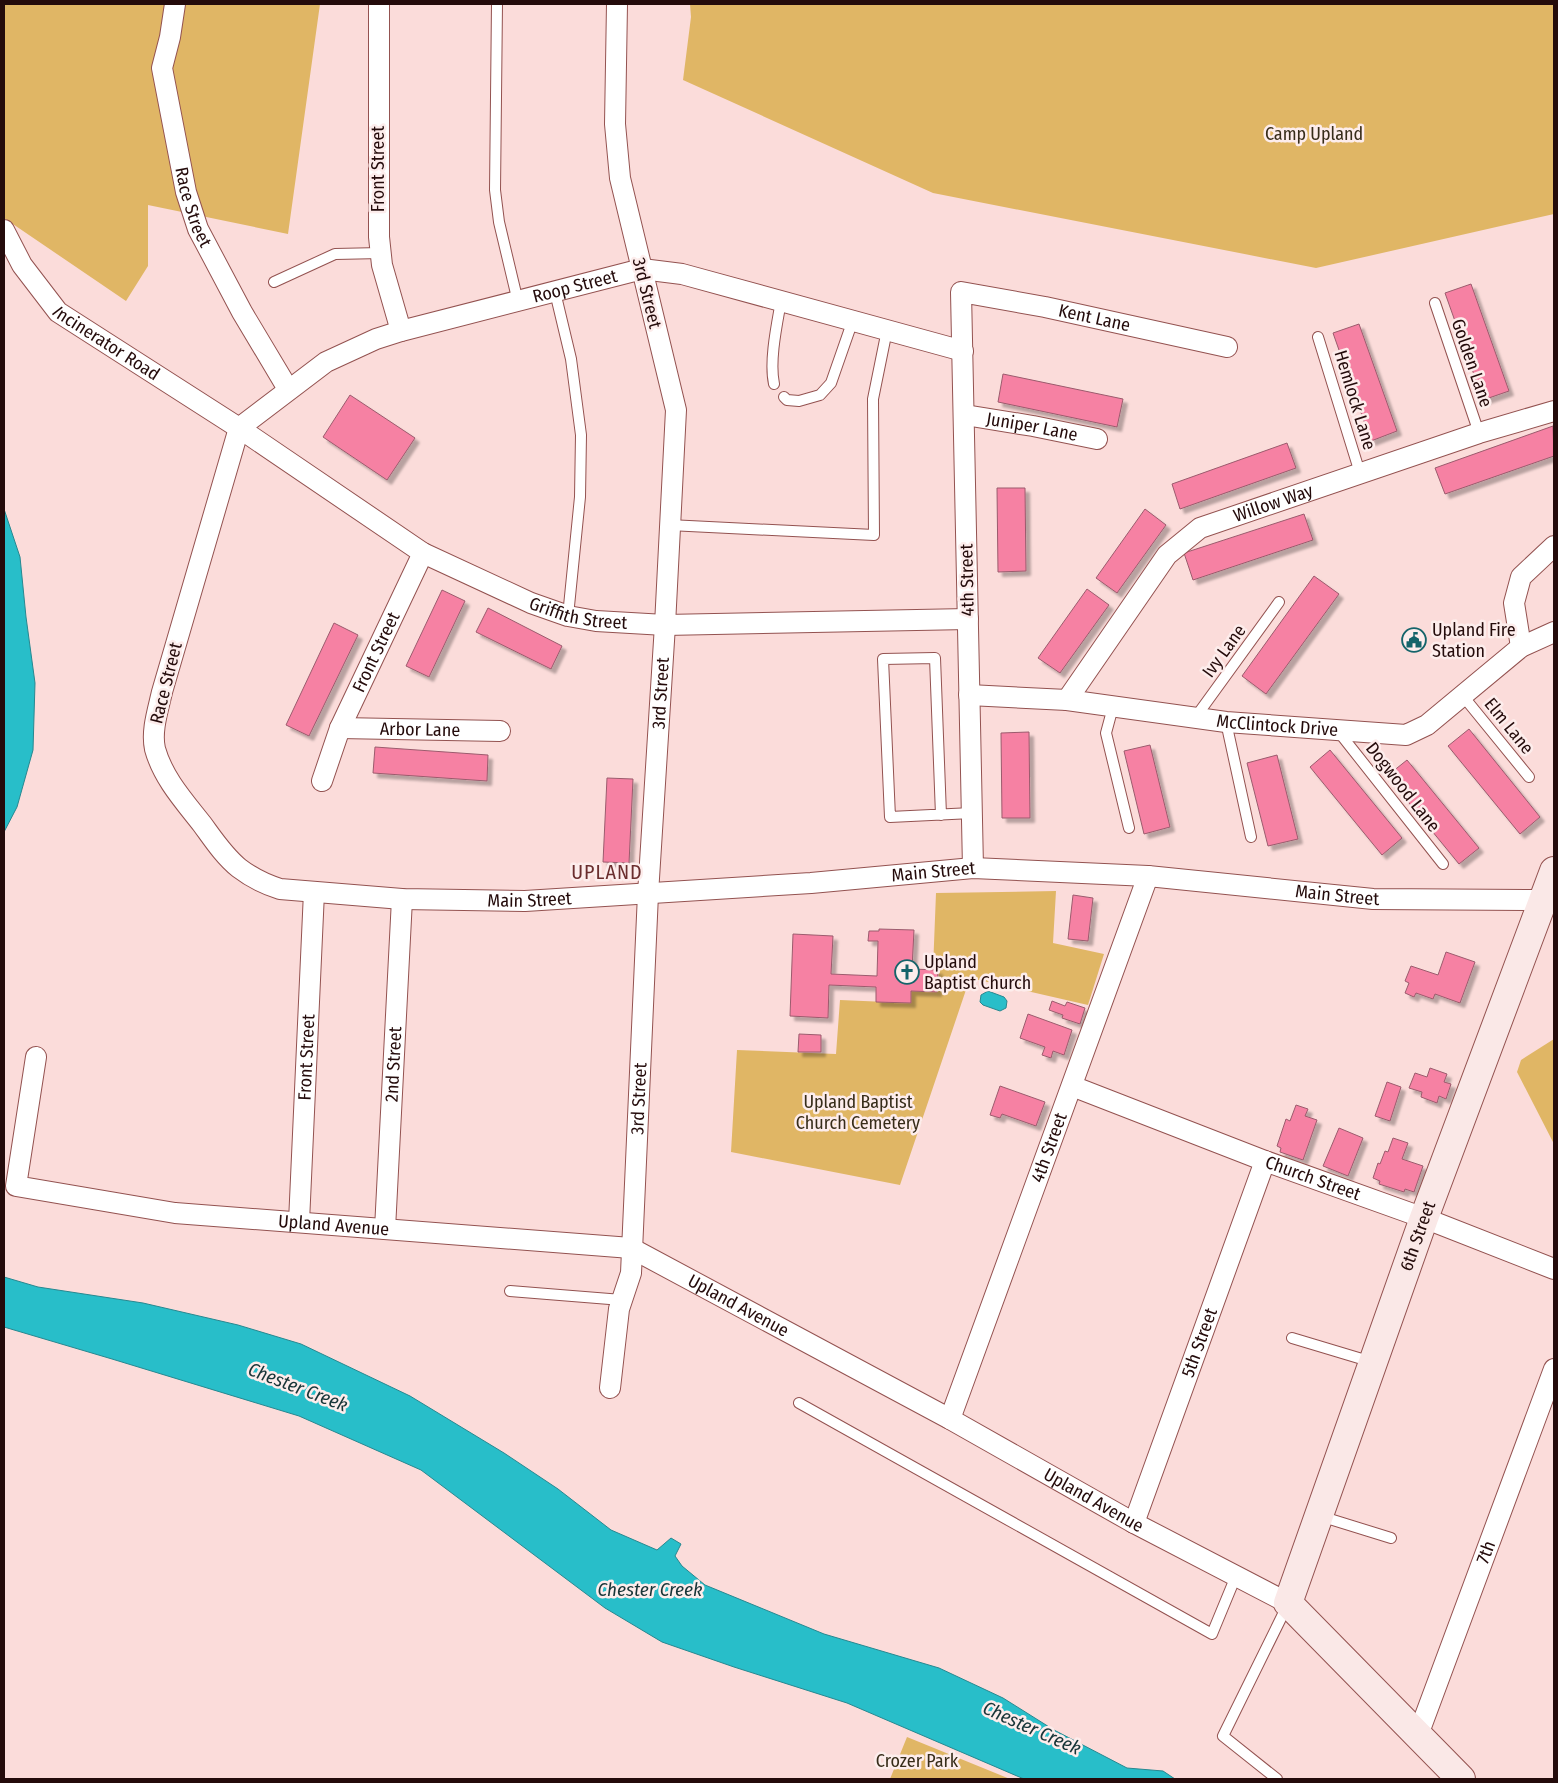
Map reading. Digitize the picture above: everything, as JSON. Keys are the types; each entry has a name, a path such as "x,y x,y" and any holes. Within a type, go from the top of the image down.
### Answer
{"street":[{"name":"Race Street","path":"175,4 170,37 162,68 186,192 198,229 242,312 288,389"},
{"name":"Front Street","path":"379,4 378,200 381,253 382,265 401,330"},
{"name":"3rd Street","path":"610,1388 619,1309 631,1273 648,894 666,625 669,526 676,410 619,168 615,124 617,4"},
{"name":"Incinerator Road","path":"4,230 22,266 58,312 239,428"},
{"name":"Roop Street","path":"239,428 326,362 376,339 401,330 518,302 642,269 682,274 963,350"},
{"name":"Kent Lane","path":"961,292 1045,307 1227,347"},
{"name":"4th Street","path":"961,292 973,868"},
{"name":"Willow Way","path":"1067,700 1167,555 1200,528 1479,433 1554,411"},
{"name":"Juniper Lane","path":"965,415 1097,439"},
{"name":"Race Street","path":"239,428 162,692 154,731 155,748 162,768 176,791 219,847 237,867 255,880 266,885 280,889 314,892"},
{"name":"Griffith Street","path":"239,428 423,553 531,603 568,616 596,621 666,625 968,619"},
{"path":"1521,647 1514,603 1521,577 1554,546"},
{"name":"Front Street","path":"322,781 340,728 423,553"},
{"name":"McClintock Drive","path":"969,695 1067,700 1226,722 1397,736 1413,733 1427,726 1521,647 1554,632"},
{"name":"Arbor Lane","path":"340,728 500,731"},
{"name":"Main Street","path":"314,892 402,899 525,901 811,883 973,868 1148,876 1373,899 1549,900"},
{"name":"6th Street","path":"1288,1603 1424,1218 1549,900 1554,871"},
{"name":"4th Street","path":"950,1419 1148,876"},
{"name":"Front Street","path":"299,1222 314,892"},
{"name":"2nd Street","path":"386,1229 402,899"},
{"name":"Upland Avenue","path":"36,1057 16,1186 176,1213 631,1248 950,1419 1134,1523 1288,1603 1461,1779"},
{"name":"Church Street","path":"1072,1086 1265,1161 1424,1218 1554,1269"},
{"name":"5th Street","path":"1134,1523 1265,1161"},
{"name":"7th","path":"1418,1735 1554,1368"}],"lane":[{"path":"496,4 494,190 499,222 518,302"},
{"path":"274,282 335,254 381,253"},
{"path":"555,292 571,359 581,435 580,497 568,616"},
{"path":"774,384 772,376 781,301"},
{"name":"Golden Lane","path":"1435,304 1479,433"},
{"path":"784,397 787,400 799,401 820,395 831,383 853,320"},
{"path":"669,526 874,535 873,399 887,330"},
{"name":"Hemlock Lane","path":"1318,337 1360,473"},
{"name":"Ivy Lane","path":"1195,718 1279,602"},
{"path":"941,815 935,658 883,659 890,817 972,814"},
{"name":"Elm Lane","path":"1464,696 1529,777"},
{"path":"1114,707 1106,733 1129,828"},
{"path":"1226,722 1251,838"},
{"name":"Dogwood Lane","path":"1338,731 1443,864"},
{"path":"510,1291 622,1300"},
{"path":"1292,1338 1373,1363"},
{"path":"799,1403 1212,1634 1236,1576"},
{"path":"1319,1516 1390,1538"},
{"path":"1277,1779 1223,1736 1288,1603"}],"green space":[{"path":"4,4 320,4 288,234 148,205 148,266 126,301 4,218"},
{"name":"Camp Upland","path":"690,4 1554,4 1554,214 1316,268 933,193 683,80 691,17"},
{"name":"Upland Baptist Church Cemetery","path":"1056,891 1053,943 1104,954 1088,1005 970,978 900,1185 731,1152 737,1050 836,1054 840,1000 910,1003 911,991 937,992 939,970 933,969 936,893"},
{"path":"1554,1039 1554,1144 1517,1072 1521,1060"},
{"name":"Crozer Park","path":"907,1737 1010,1779 890,1779"}],"water":[{"path":"4,509 20,557 35,683 33,750 17,807 4,832"},
{"path":"988,991 1004,997 1007,1001 1006,1008 1000,1011 983,1005 980,1002 981,995"},
{"name":"Chester Creek","path":"4,1277 38,1287 143,1303 238,1325 301,1344 410,1396 504,1453 558,1489 611,1530 657,1550 671,1538 681,1544 675,1556 682,1566 705,1585 824,1634 939,1668 1003,1698 1054,1730 1127,1768 1163,1771 1175,1779 1024,1779 847,1703 662,1642 605,1608 421,1470 299,1416 4,1327"}],"building":[{"path":"1471,284 1509,391 1483,400 1445,293"},
{"path":"1359,324 1397,431 1371,441 1333,333"},
{"path":"1003,374 1123,399 1117,427 998,402"},
{"path":"350,395 415,438 387,480 323,437"},
{"path":"1553,426 1554,456 1445,494 1435,468"},
{"path":"1287,443 1296,468 1180,509 1172,484"},
{"path":"997,488 1025,488 1026,571 998,572"},
{"path":"1145,509 1166,525 1117,593 1096,578"},
{"path":"1304,514 1313,540 1193,580 1184,553"},
{"path":"1314,576 1339,594 1266,694 1242,676"},
{"path":"1087,589 1109,605 1060,673 1038,658"},
{"path":"442,590 465,601 429,677 406,666"},
{"path":"488,608 562,646 551,669 476,632"},
{"path":"334,623 358,635 309,736 286,725"},
{"path":"1469,729 1540,817 1520,834 1448,746"},
{"path":"1029,732 1030,818 1002,818 1001,733"},
{"path":"1150,745 1170,827 1144,834 1124,751"},
{"path":"375,747 488,755 487,781 373,773"},
{"path":"1330,750 1402,838 1382,855 1310,767"},
{"path":"1277,755 1298,839 1268,846 1247,763"},
{"path":"1407,760 1479,848 1459,864 1387,776"},
{"path":"607,778 633,779 629,863 603,862"},
{"path":"1073,895 1093,898 1088,941 1068,939"},
{"name":"Upland Baptist Church","path":"879,929 914,930 912,969 938,970 937,992 911,991 911,1003 876,1002 876,987 829,985 828,1018 790,1016 793,934 833,936 831,974 877,976 878,941 868,941 869,931 879,931"},
{"path":"1446,952 1475,962 1460,1003 1435,994 1433,999 1416,993 1414,997 1405,993 1409,983 1405,981 1411,966 1438,975"},
{"path":"1052,1001 1065,1006 1067,1002 1085,1008 1080,1024 1062,1018 1063,1015 1049,1010"},
{"path":"1028,1014 1072,1030 1064,1055 1053,1051 1051,1058 1042,1055 1045,1047 1020,1038"},
{"path":"799,1034 821,1035 821,1052 798,1052"},
{"path":"1430,1068 1447,1074 1444,1082 1451,1084 1446,1099 1439,1096 1437,1103 1421,1097 1422,1092 1409,1088 1415,1073 1427,1077"},
{"path":"1387,1082 1401,1087 1390,1121 1375,1116"},
{"path":"1000,1086 1045,1102 1036,1126 1002,1114 1000,1118 990,1115"},
{"path":"1296,1105 1308,1109 1305,1116 1317,1120 1303,1160 1280,1152 1281,1148 1277,1146 1286,1119 1290,1121"},
{"path":"1339,1128 1363,1138 1348,1176 1323,1166"},
{"path":"1393,1138 1408,1143 1402,1159 1423,1166 1414,1192 1405,1189 1404,1192 1379,1184 1380,1181 1373,1178 1378,1163 1380,1164 1385,1151 1388,1152"}],"place":[{"name":"Upland Fire Station","path":"1414,640"},
{"name":"Upland Baptist Church","path":"907,972"}],"district":[{"name":"UPLAND","path":"607,872"}]}
